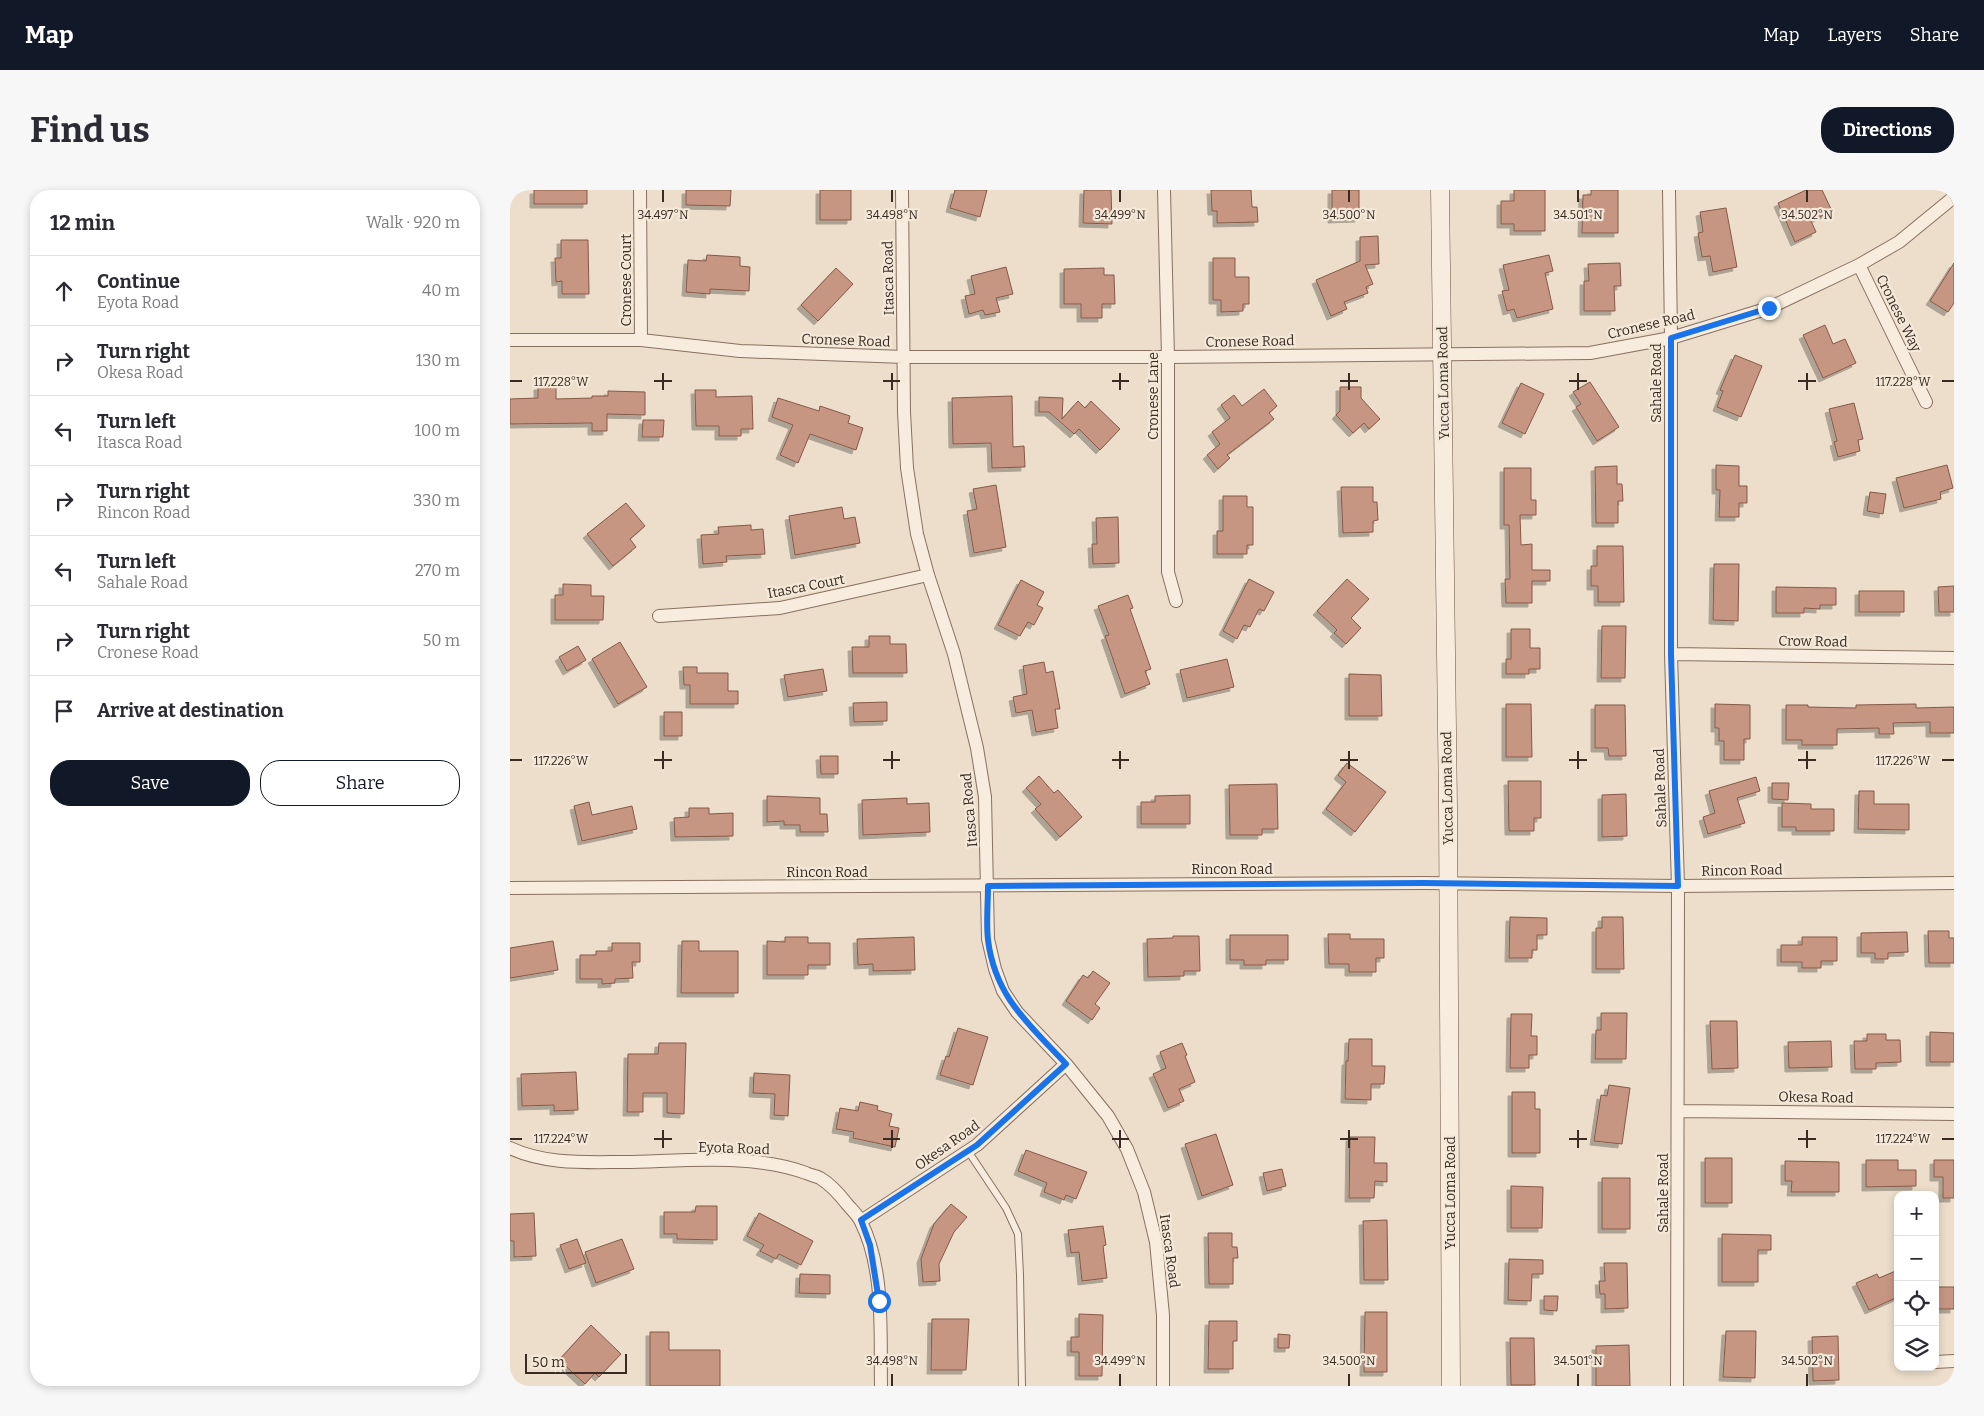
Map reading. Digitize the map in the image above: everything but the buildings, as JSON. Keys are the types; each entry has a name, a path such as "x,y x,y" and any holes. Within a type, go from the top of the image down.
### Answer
{"main road":[{"name":"Yucca Loma Road","path":"1440,190 1448,883 1451,1386"}],"street":[{"name":"Cronese Court","path":"640,190 641,340"},
{"name":"Itasca Road","path":"902,190 907,468 917,534 928,575 954,654 978,748 984,797 988,939 995,969 1003,991 1018,1012 1066,1064 1108,1116 1127,1149 1144,1192 1156,1242 1163,1315 1163,1386"},
{"name":"Cronese Lane","path":"1164,190 1168,357 1168,572 1176,601"},
{"name":"Sahale Road","path":"1669,190 1671,654 1678,886 1678,1386"},
{"name":"Cronese Road","path":"510,340 641,340 740,351 904,357 1168,357 1590,353 1671,338 1769,308 1859,265 1900,242 1954,197"},
{"name":"Cronese Way","path":"1859,265 1926,402"},
{"name":"Itasca Court","path":"658,616 780,608 928,575"},
{"name":"Crow Road","path":"1671,654 1954,658"},
{"name":"Rincon Road","path":"510,888 1448,883 1678,886 1954,883"},
{"name":"Okesa Road","path":"861,1220 968,1151 1066,1064"},
{"name":"Okesa Road","path":"1678,1111 1954,1114"},
{"name":"Eyota Road","path":"510,1148 522,1154 580,1162 729,1161 771,1163 820,1178 842,1198 861,1220 872,1254 879,1301 881,1386"},
{"path":"1939,1362 1954,1362"}],"lane":[{"path":"968,1151 1006,1208 1018,1234 1022,1386"}],"route":[{"path":"879,1301 870,1245 861,1220 977,1145 1066,1064 1018,1012 1003,991 995,969 988,939 988,886 1424,883 1678,886 1671,654 1671,338 1769,308"}]}
